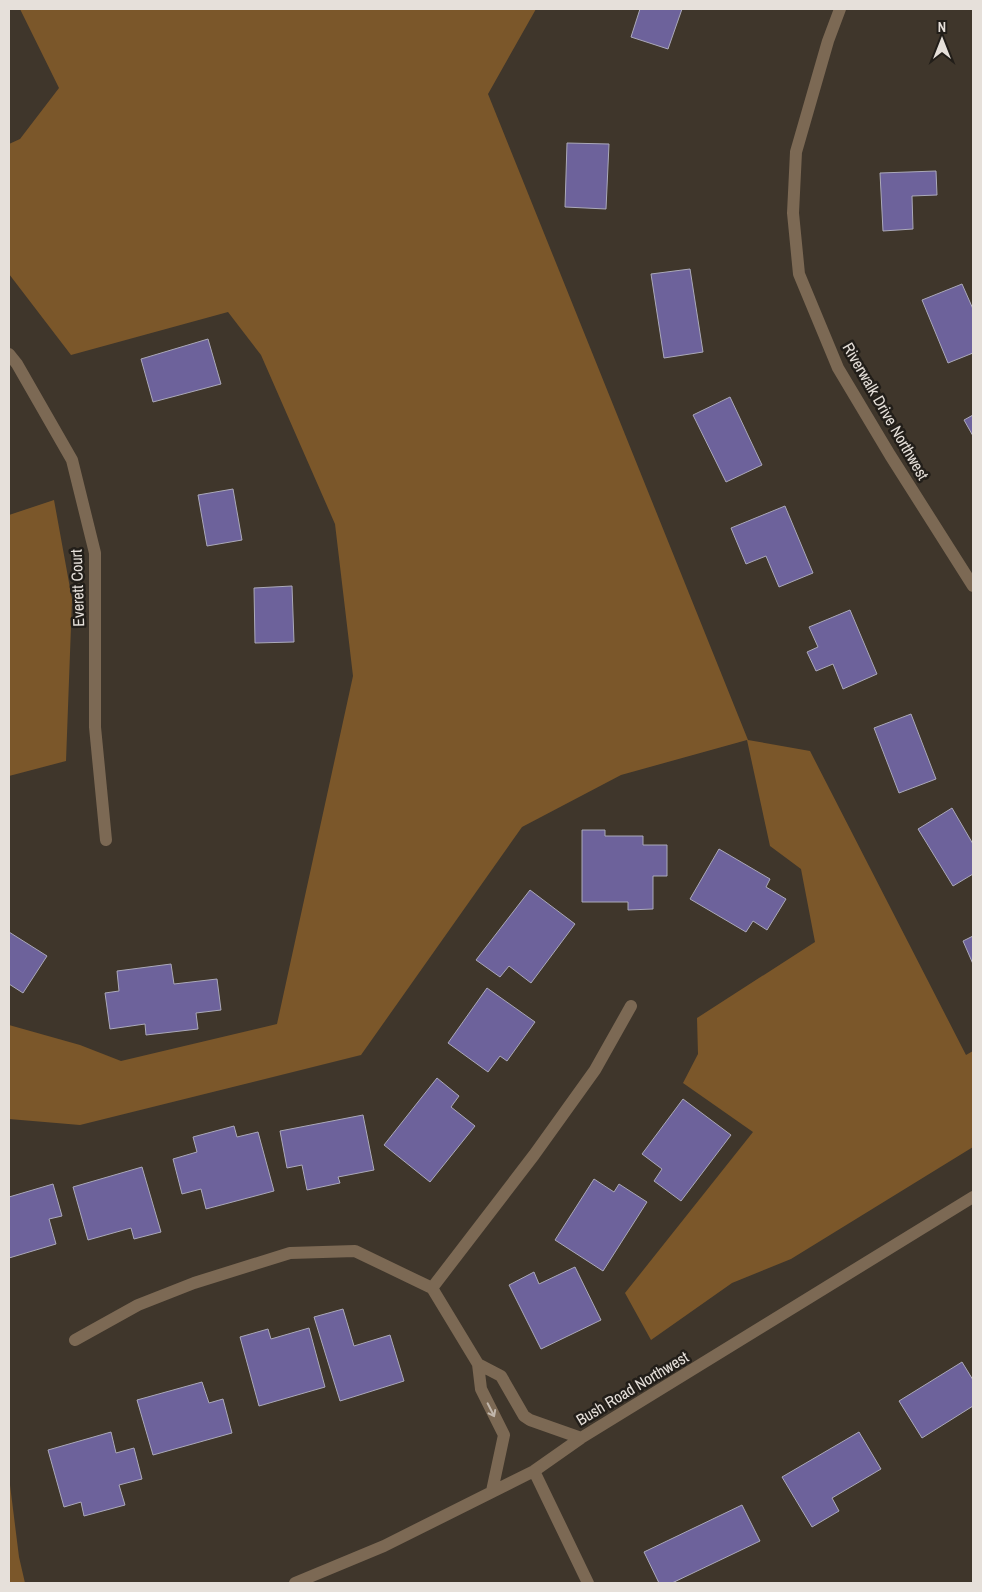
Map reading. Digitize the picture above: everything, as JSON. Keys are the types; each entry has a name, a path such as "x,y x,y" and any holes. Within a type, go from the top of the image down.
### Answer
{"street":[{"name":"Riverwalk Drive Northwest","path":"840,9 828,41 796,152 793,213 799,274 838,368 890,455 972,579"},
{"name":"Everett Court","path":"9,354 17,364 72,460 95,552 95,726 106,840"},
{"path":"432,1288 534,1155 595,1070 631,1006"},
{"name":"Bush Road Northwest","path":"296,1583 384,1546 534,1470 581,1438 973,1197"},
{"path":"75,1340 138,1305 194,1283 290,1253 355,1251 432,1288 478,1364 481,1389 504,1435 492,1491"},
{"path":"478,1364 501,1376 524,1416 530,1420 581,1438"},
{"path":"534,1470 588,1583"}],"shaded area":[{"path":"20,9 536,9 488,94 748,740 810,751 966,1055 973,1051 973,1147 791,1259 732,1283 651,1340 625,1293 753,1132 683,1083 698,1054 697,1018 815,942 801,869 770,846 747,740 621,775 522,827 361,1055 80,1125 9,1119 9,1025 80,1045 121,1061 277,1024 353,676 335,524 261,355 228,312 71,355 9,274 9,144 20,139 59,88"},
{"path":"54,500 72,599 66,761 9,776 9,515"},
{"path":"9,1477 19,1557 25,1583 9,1583"}],"building":[{"path":"640,9 682,9 668,49 631,37"},
{"path":"567,143 609,144 606,209 565,207"},
{"path":"936,171 937,195 912,196 913,229 883,231 880,173"},
{"path":"690,269 703,352 664,358 651,274"},
{"path":"962,284 973,309 973,353 948,363 922,300"},
{"path":"208,339 221,384 153,402 141,359"},
{"path":"730,397 762,465 726,482 693,415"},
{"path":"973,415 973,436 964,420"},
{"path":"233,489 242,540 207,546 198,495"},
{"path":"785,506 813,573 779,587 766,556 746,564 731,528"},
{"path":"292,586 294,642 255,643 254,588"},
{"path":"850,610 877,674 843,689 833,664 816,671 807,652 818,647 809,627"},
{"path":"911,714 936,779 899,793 874,728"},
{"path":"952,808 973,844 973,874 953,886 918,829"},
{"path":"582,830 605,830 605,836 643,836 643,845 667,845 667,876 653,876 653,909 628,910 628,902 582,902"},
{"path":"719,849 770,879 766,887 786,899 767,930 753,921 746,932 690,899"},
{"path":"530,890 575,924 531,983 509,966 500,977 476,960"},
{"path":"9,932 47,956 23,993 9,984"},
{"path":"973,936 973,964 963,941"},
{"path":"171,964 174,984 217,979 221,1010 196,1013 198,1029 146,1035 145,1024 110,1029 105,993 119,991 117,971"},
{"path":"487,988 535,1022 507,1061 500,1056 488,1072 448,1043"},
{"path":"437,1078 459,1096 451,1107 475,1126 430,1182 384,1145"},
{"path":"683,1099 731,1135 681,1201 654,1181 662,1169 642,1154"},
{"path":"363,1115 374,1170 338,1177 340,1183 307,1190 302,1165 287,1168 280,1131"},
{"path":"234,1126 237,1137 258,1132 274,1191 206,1209 201,1189 182,1194 173,1159 197,1152 193,1137"},
{"path":"142,1167 161,1232 134,1239 131,1228 88,1240 73,1187"},
{"path":"594,1179 614,1192 619,1184 647,1202 603,1271 555,1240"},
{"path":"53,1184 62,1216 49,1219 56,1244 9,1258 9,1197"},
{"path":"575,1267 601,1320 541,1349 509,1285 534,1272 539,1284"},
{"path":"343,1309 354,1346 390,1335 404,1381 340,1401 314,1317"},
{"path":"309,1328 325,1387 259,1406 240,1337 268,1329 271,1339"},
{"path":"962,1362 973,1380 973,1406 922,1438 899,1401"},
{"path":"202,1382 209,1403 223,1399 232,1433 153,1455 137,1400"},
{"path":"111,1432 116,1453 134,1448 142,1479 119,1485 125,1505 84,1516 81,1502 64,1507 48,1450"},
{"path":"859,1432 881,1469 832,1498 839,1511 812,1527 782,1477"},
{"path":"742,1505 760,1541 672,1583 659,1583 644,1552"}]}
